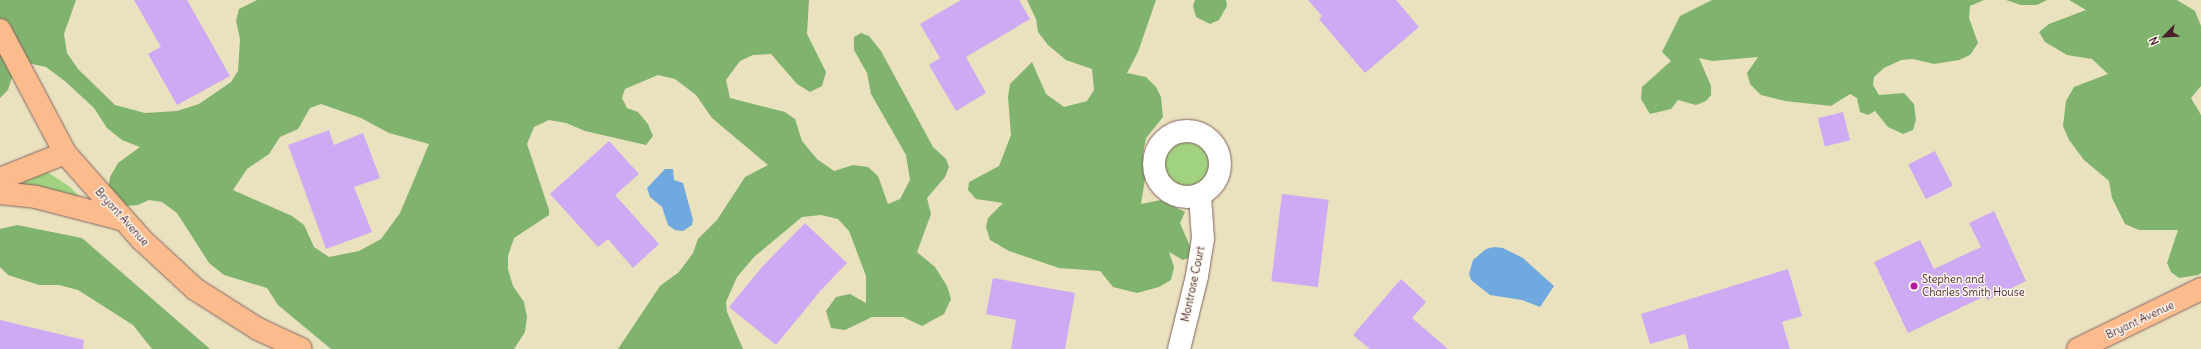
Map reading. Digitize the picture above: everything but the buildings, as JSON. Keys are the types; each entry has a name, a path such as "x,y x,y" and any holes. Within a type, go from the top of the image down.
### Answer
{"main road":[{"name":"Bryant Avenue","path":"0,30 65,153 124,220 171,269 195,289 258,329 301,349"},
{"path":"0,179 65,153"},
{"path":"0,193 36,197 124,220"},
{"name":"Bryant Avenue","path":"2078,349 2201,289"}],"street":[{"name":"Montrose Court","path":"1179,349 1197,276 1203,238 1200,195"}],"green space":[{"path":"0,0 76,0 64,34 67,53 78,69 115,105 145,113 177,111 199,104 231,82 238,71 240,39 236,21 239,9 257,0 809,0 807,34 826,72 822,86 810,92 797,84 771,54 753,55 740,61 726,80 730,98 785,112 795,119 802,141 817,159 834,171 853,165 868,167 878,176 888,204 900,199 910,180 906,155 871,94 867,73 854,50 854,37 861,33 869,36 881,51 933,147 946,159 949,167 945,177 927,198 931,214 917,252 935,267 947,286 951,299 944,314 922,326 903,317 872,317 845,330 831,328 826,311 836,297 850,294 866,303 866,276 849,231 838,219 821,215 802,217 754,257 737,277 726,302 727,312 743,349 618,349 660,286 679,272 693,253 698,239 717,220 745,177 768,165 712,118 696,95 675,79 658,75 625,89 622,98 627,108 638,112 648,124 653,136 646,145 585,131 566,123 549,120 534,127 527,144 549,210 549,215 514,238 508,256 508,269 513,286 524,302 527,317 525,332 514,349 331,349 278,305 267,288 224,275 209,263 177,213 162,202 149,200 138,205 124,206 108,190 110,177 118,163 140,147 122,140 107,128 94,108 66,82 46,67 28,63 12,77 8,90 0,98","holes":["321,104 361,118 389,133 429,144 400,213 381,239 359,251 329,257 314,247 304,225 292,216 233,190 247,169 269,154 280,137 298,129 310,108"]},
{"path":"1027,0 1156,0 1138,52 1127,73 1146,77 1156,87 1161,97 1163,117 1146,138 1143,154 1146,173 1141,204 1161,200 1185,212 1180,223 1192,251 1190,257 1183,260 1169,252 1174,267 1171,280 1159,287 1137,293 1113,287 1100,271 1059,268 1009,251 990,240 986,227 988,218 1003,203 976,199 968,190 969,182 999,166 1011,135 1008,97 1010,84 1032,62 1046,94 1064,107 1087,101 1094,90 1092,69 1066,60 1048,45 1038,32 1036,19"},
{"path":"1195,0 1226,0 1227,6 1219,20 1210,24 1196,17 1193,6"},
{"path":"1712,0 1984,0 1970,6 1969,18 1978,43 1970,55 1959,60 1934,64 1913,59 1901,60 1884,68 1874,77 1873,85 1879,95 1904,93 1914,104 1916,120 1913,130 1903,134 1888,127 1875,111 1868,115 1860,112 1857,98 1850,94 1831,106 1785,101 1761,95 1750,84 1747,73 1758,57 1712,61 1699,58 1711,86 1711,95 1706,101 1696,105 1678,100 1671,109 1650,114 1641,99 1642,87 1671,61 1662,52 1680,16"},
{"path":"2006,0 2047,0 2037,5 2021,5"},
{"path":"2069,0 2177,0 2195,11 2201,26 2201,86 2191,98 2201,115 2201,273 2198,275 2179,278 2171,272 2167,263 2178,230 2139,230 2125,224 2112,198 2109,181 2084,160 2069,140 2063,126 2066,101 2074,87 2108,74 2092,59 2067,55 2045,42 2039,32 2049,24 2086,10"},
{"path":"1186,137 1197,139 1206,145 1212,154 1214,165 1212,176 1206,185 1197,191 1186,193 1175,191 1166,185 1160,176 1158,165 1160,154 1166,145 1175,139"},
{"path":"46,171 70,187 86,203 0,189"},
{"path":"17,225 82,238 210,349 152,349 133,325 78,290 59,285 39,285 8,275 0,267 0,229"}],"water":[{"path":"665,169 673,169 674,180 683,183 693,220 692,225 683,231 675,230 668,225 662,207 650,197 647,188"},
{"path":"1494,247 1503,248 1523,258 1554,286 1540,307 1522,300 1490,295 1471,280 1469,274 1473,260 1486,249"}],"place":[{"name":"Stephen and Charles Smith House","path":"1914,286"}]}
